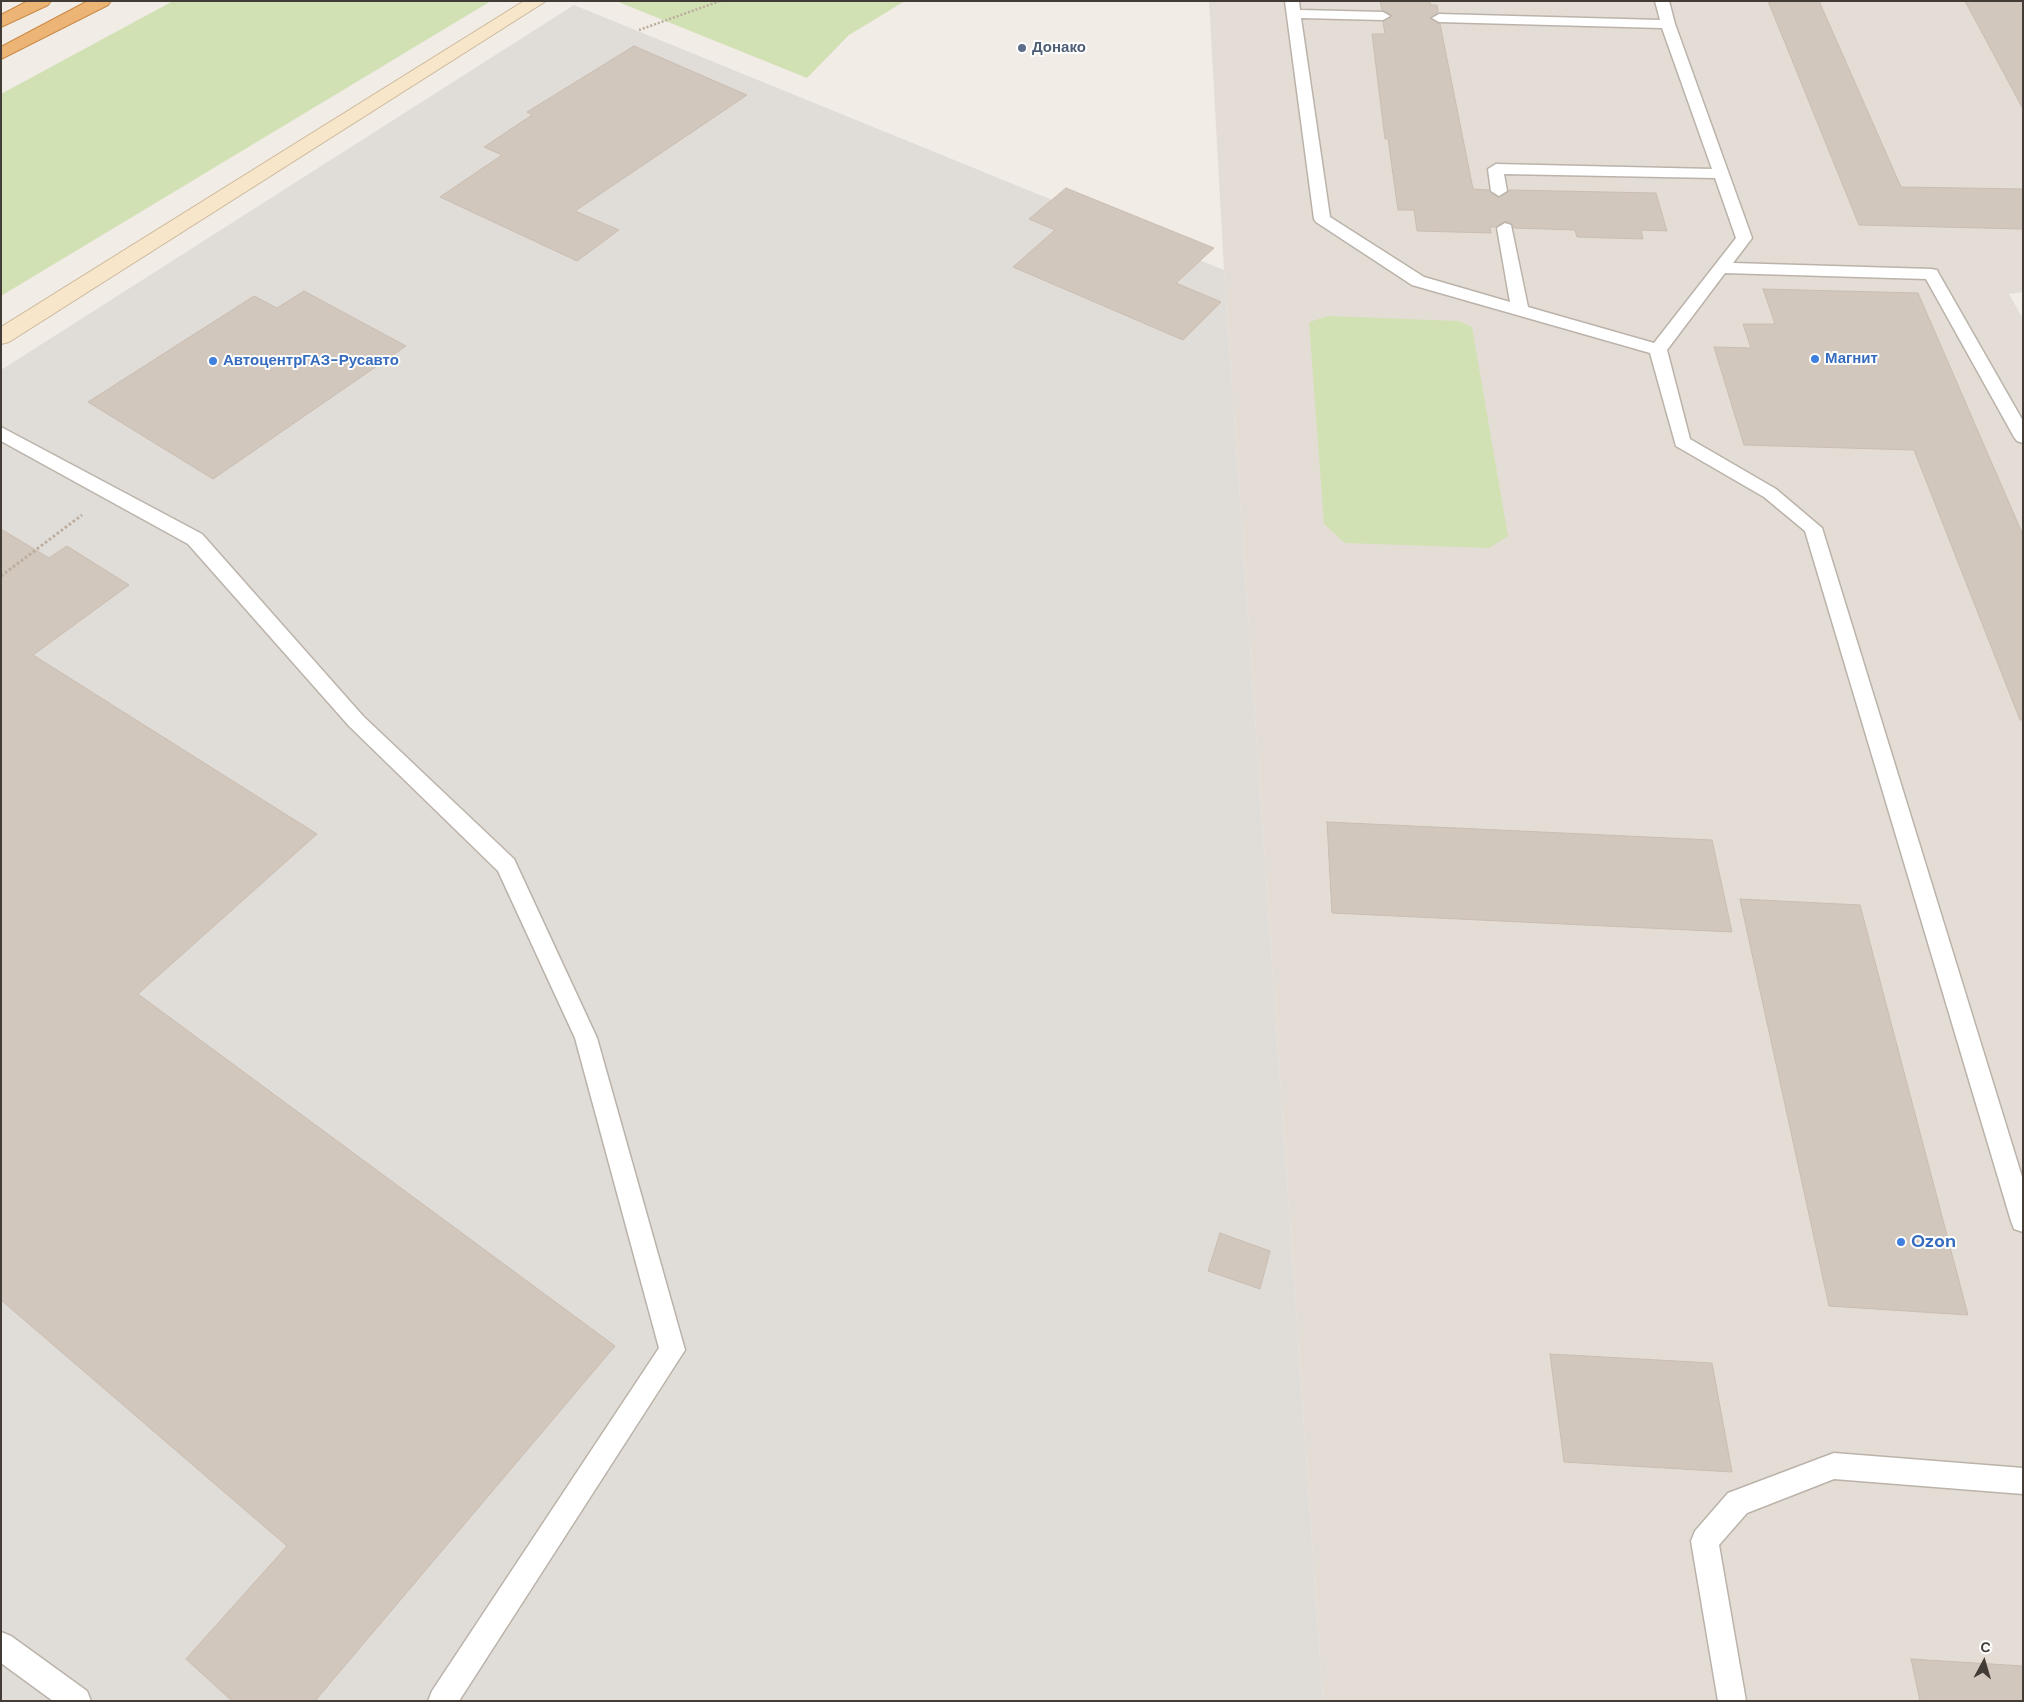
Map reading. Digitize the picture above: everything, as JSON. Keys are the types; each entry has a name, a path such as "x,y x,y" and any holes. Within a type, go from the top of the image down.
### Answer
{"highway":[{"path":"1,22 42,1"},
{"path":"1,54 102,1"}],"street":[{"path":"1,337 537,1"}],"lane":[{"path":"1658,350 1744,238 1668,24 1662,1"},
{"path":"1383,16 1293,8 1322,219 1418,281 1658,350"},
{"path":"1439,18 1668,24"},
{"path":"1499,192 1496,169 1721,174"},
{"path":"1505,228 1520,310"},
{"path":"1721,268 1931,274 2023,437"},
{"path":"1658,350 1682,442 1770,493 1813,528 2023,1221"},
{"path":"1,433 195,540 356,721 506,865 586,1038 672,1350 442,1701"},
{"path":"1732,1701 1705,1541 1738,1503 1834,1466 2023,1481"},
{"path":"1,1646 77,1701"}],"path":[{"path":"639,30 720,1"},
{"path":"1,576 110,493"}],"shaded area":[{"path":"1209,1 2023,1 2023,292 2009,294 2023,319 2023,1701 1323,1701 1224,270"},
{"path":"574,5 1224,270 1323,1701 1,1701 1,370"}],"green space":[{"path":"173,1 491,1 1,296 1,94"},
{"path":"616,1 905,1 849,35 807,78"},
{"path":"1329,316 1459,321 1472,327 1508,536 1489,548 1345,543 1324,524 1309,322"}],"building":[{"path":"1380,1 1430,1 1431,5 1437,5 1438,12 1430,19 1440,24 1473,189 1489,190 1498,198 1509,190 1656,193 1667,231 1641,230 1643,239 1577,237 1575,230 1514,228 1512,223 1506,221 1495,227 1490,227 1491,233 1417,231 1414,210 1398,210 1388,139 1385,139 1372,34 1385,34 1383,22 1392,15 1382,10"},
{"path":"1768,1 1819,1 1901,187 2023,189 2023,229 1859,225"},
{"path":"1965,1 2023,1 2023,109"},
{"path":"634,46 747,95 575,211 619,230 577,261 440,197 502,155 484,147 532,115 527,112"},
{"path":"1066,188 1214,248 1176,283 1221,302 1183,340 1013,267 1055,230 1029,219"},
{"path":"1763,289 1918,293 2023,535 2023,720 2020,720 1914,450 1744,445 1714,347 1751,348 1743,324 1775,324"},
{"path":"304,291 406,346 213,479 88,402 254,296 277,308"},
{"path":"1,529 49,558 67,546 129,585 33,655 317,834 138,994 615,1346 315,1701 232,1701 186,1659 287,1546 1,1300"},
{"path":"1327,822 1712,840 1732,932 1332,913"},
{"path":"1740,899 1860,905 1968,1315 1829,1306"},
{"path":"1220,1233 1270,1251 1260,1289 1208,1271"},
{"path":"1550,1354 1712,1363 1732,1472 1564,1462"},
{"path":"1911,1659 2023,1666 2023,1701 1920,1701"}],"place":[{"name":"Донако","path":"1022,48"},
{"name":"Магнит","path":"1815,359"},
{"name":"АвтоцентрГАЗ-Русавто","path":"213,361"},
{"name":"Ozon","path":"1901,1242"}]}
